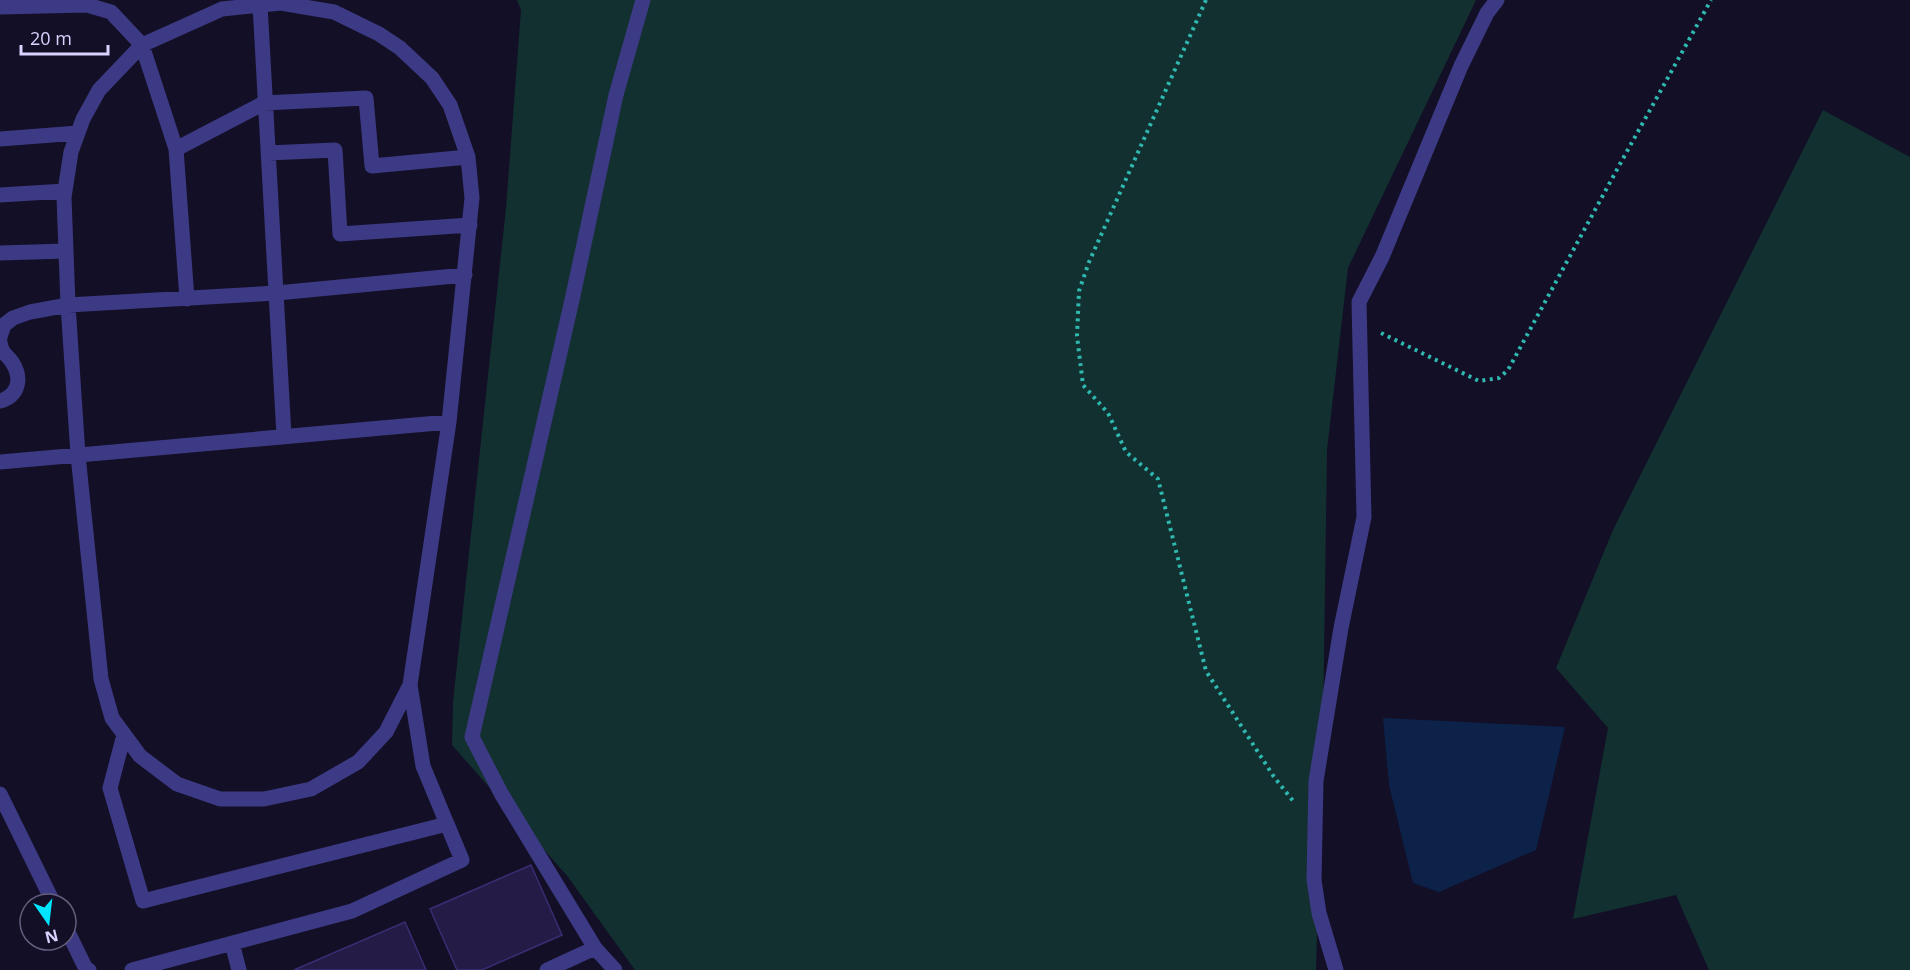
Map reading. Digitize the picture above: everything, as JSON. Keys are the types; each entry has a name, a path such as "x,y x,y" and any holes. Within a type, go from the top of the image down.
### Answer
{"street":[{"path":"615,970 595,948 502,795 472,737 616,95 643,0"},
{"path":"1336,970 1319,913 1314,880 1316,781 1341,628 1364,517 1359,302 1382,257 1461,66 1497,0"},
{"path":"132,970 352,911 462,860 423,766 410,685 449,422 472,198 468,157 450,105 432,78 400,48 379,34 334,12 281,3 222,9 142,45 99,90 83,119 71,152 64,197 68,305 78,454 101,679 112,718 124,735 140,756 177,784 220,798 264,799 311,789 358,762 386,732 410,685"},
{"path":"0,7 87,5 111,12 142,45 176,149 187,299"},
{"path":"260,5 284,436"},
{"path":"176,149 264,103 366,98 372,165 468,157"},
{"path":"0,139 78,133"},
{"path":"268,153 335,150 340,234 470,225"},
{"path":"0,195 65,191"},
{"path":"0,253 66,251"},
{"path":"0,337 4,325 13,318 30,312 68,305 277,294 465,275"},
{"path":"0,342 1,351 12,363 18,375 17,388 10,398 0,402"},
{"path":"0,462 449,422"},
{"path":"124,735 110,788 143,901 447,824"},
{"path":"0,794 48,892"},
{"path":"231,943 239,970"},
{"path":"547,970 595,948"},
{"path":"78,951 89,970"}],"path":[{"path":"1206,0 1089,262 1079,291 1077,336 1083,385 1108,413 1126,452 1158,479 1206,671 1274,777 1315,829"},
{"path":"1359,329 1385,334 1479,381 1499,378 1508,370 1711,0"}],"green space":[{"path":"517,0 1476,0 1348,268 1327,450 1323,728 1316,970 635,970 568,877 452,745 453,702 506,208 521,10"},
{"path":"1823,110 1910,157 1910,970 1709,970 1676,895 1573,919 1608,728 1556,668 1613,530"}],"water":[{"path":"1383,718 1565,727 1536,850 1439,892 1413,883 1389,785"}],"building":[{"path":"531,865 562,935 482,970 457,970 430,909"},
{"path":"405,922 426,970 294,970"}]}
